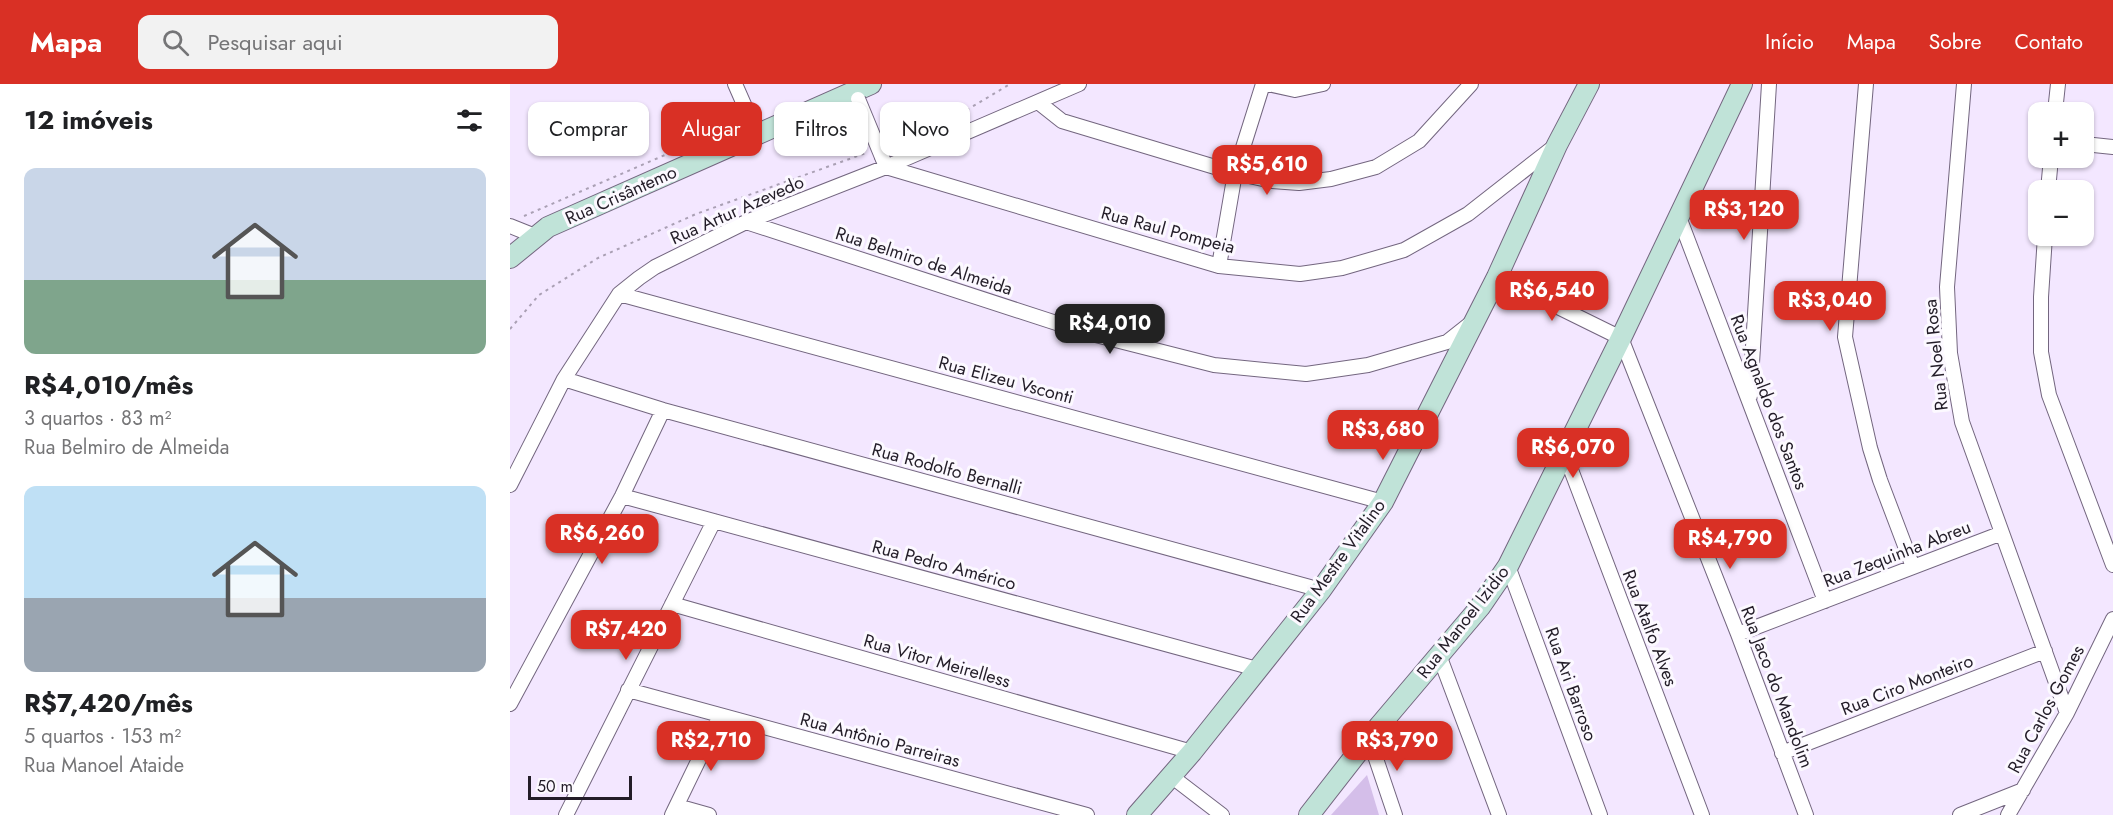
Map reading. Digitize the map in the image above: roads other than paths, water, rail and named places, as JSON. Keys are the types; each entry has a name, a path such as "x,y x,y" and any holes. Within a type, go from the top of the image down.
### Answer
{"street":[{"path":"735,84 743,102"},
{"name":"Rua Artur Azevedo","path":"970,125 1038,102 1079,84"},
{"path":"1219,266 1235,173 1263,84"},
{"path":"1268,84 1295,90 1323,84"},
{"path":"1038,102 1062,121 1235,173 1272,181 1299,183 1376,167 1419,141 1471,84"},
{"name":"Rua Mestre Vitalino","path":"1137,815 1192,752 1322,590 1383,502 1472,322 1497,277 1557,145 1590,84"},
{"name":"Rua Manoel Izidio","path":"1309,815 1369,738 1480,607 1508,566 1565,454 1742,84"},
{"path":"1750,401 1769,84"},
{"path":"1866,84 1845,337 1870,448 1913,567"},
{"name":"Rua Noel Rosa","path":"1964,84 1947,287 1950,353 1962,422 2067,713"},
{"path":"2056,102 2058,84"},
{"path":"861,91 880,152"},
{"name":"Rua Crisântemo","path":"762,132 861,91"},
{"name":"Rua Raul Pompeia","path":"884,156 1219,266 1300,274 1342,268 1404,250 1468,214 1557,145"},
{"path":"2094,145 2113,147"},
{"name":"Rua Artur Azevedo","path":"510,485 564,379 619,294 655,267 880,155"},
{"name":"Rua Crisântemo","path":"510,258 548,227 708,156"},
{"name":"Rua Agnaldo dos Santos","path":"1679,217 1825,601"},
{"path":"515,221 535,236"},
{"name":"Rua Belmiro de Almeida","path":"746,222 1084,332 1214,365 1306,374 1368,365 1447,342 1472,322"},
{"path":"2044,246 2041,352 2049,395 2113,565"},
{"path":"1497,277 1621,338"},
{"name":"Rua Elizeu Vsconti","path":"619,294 1383,502"},
{"name":"Rua Jaco do Mandolim","path":"1621,338 1738,634 1806,815"},
{"name":"Rua Rodolfo Bernalli","path":"564,379 663,410 1322,590"},
{"path":"510,704 622,496 663,410"},
{"name":"Rua Atalfo Alves","path":"1565,454 1702,815"},
{"name":"Rua Pedro Américo","path":"622,496 1257,669"},
{"path":"566,815 714,521"},
{"name":"Rua Zequinha Abreu","path":"1738,634 2002,533"},
{"name":"Rua Ari Barroso","path":"1508,566 1600,815"},
{"name":"Rua Vitor Meirelless","path":"672,604 1192,752"},
{"name":"Rua Carlos Gomes","path":"2008,815 2067,713 2113,619"},
{"name":"Rua Ciro Monteiro","path":"1782,753 2044,651"},
{"path":"1440,655 1498,815"},
{"name":"Rua Antônio Parreiras","path":"628,690 1087,815"},
{"path":"709,815 675,811 720,716"},
{"path":"1369,738 1395,815"},
{"path":"1171,776 1222,815"},
{"path":"1960,815 2022,790"}]}
